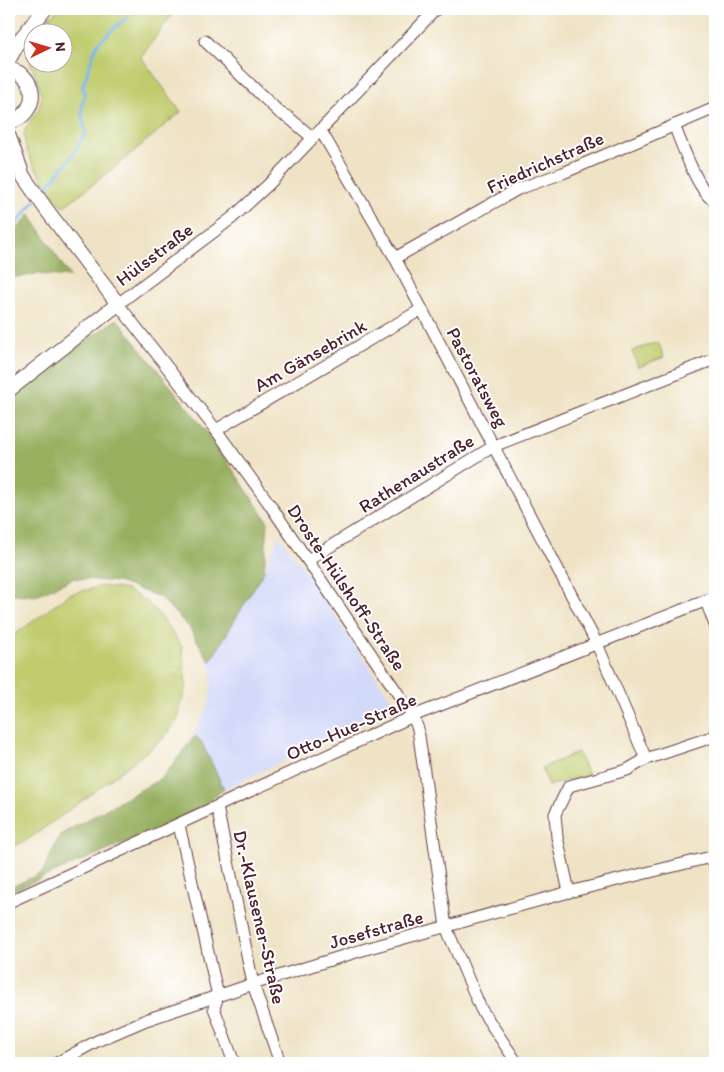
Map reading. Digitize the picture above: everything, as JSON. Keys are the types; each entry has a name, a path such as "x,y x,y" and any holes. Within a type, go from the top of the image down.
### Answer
{"main road":[{"path":"9,59 19,41 45,9"},
{"path":"19,41 19,58 24,76 31,87 32,101 26,113 12,122 9,137 23,176 118,304"},
{"path":"9,69 24,76"},
{"name":"Hülsstraße","path":"9,390 118,304"}],"street":[{"name":"Hülsstraße","path":"118,304 232,218 268,185 436,9"},
{"path":"205,41 280,113 317,134"},
{"name":"Friedrichstraße","path":"395,258 518,190 563,173 715,108"},
{"path":"674,124 700,186 710,199 715,202"},
{"name":"Pastoratsweg","path":"317,134 395,258 494,446 597,644 646,759"},
{"name":"Droste-Hülshoff-Straße","path":"118,304 216,430 308,560 413,716 418,729 446,927 481,1009 517,1063"},
{"name":"Am Gänsebrink","path":"216,430 422,310"},
{"name":"Rathenaustraße","path":"308,560 494,446 715,359"},
{"path":"711,599 715,625"},
{"name":"Otto-Hue-Straße","path":"9,902 413,716 711,599"},
{"path":"570,892 558,839 555,814 569,786 627,770 646,759 715,736"},
{"name":"Dr.-Klausener-Straße","path":"217,806 253,984 280,1063"},
{"path":"179,825 218,996 214,1008 234,1063"},
{"name":"Josefstraße","path":"57,1063 97,1041 146,1020 253,984 369,948 570,892 715,856"}],"shaded area":[{"path":"279,535 392,701 389,712 224,789 201,741 193,734 203,718 210,700 212,677 210,662 264,571"}],"green space":[{"path":"59,9 176,9 141,57 181,112 63,207 33,164 25,146 24,137 26,127 36,113 41,99 39,84 34,72 72,72 72,22 45,22"},
{"path":"30,214 70,277 39,274 9,278 9,228 15,232"},
{"path":"117,319 210,436 268,522 264,571 210,662 189,627 160,597 118,582 74,578 34,596 9,593 9,397"},
{"path":"658,342 664,357 638,367 632,351"},
{"path":"102,586 127,590 146,601 160,615 182,647 186,686 178,719 163,739 90,795 26,841 9,848 9,639 70,594"},
{"path":"195,736 201,741 224,789 195,812 9,892 9,885 11,887 42,873 60,835 162,778"},
{"path":"578,752 588,775 548,786 542,768"}],"waterway":[{"path":"41,194 70,159 86,132 82,115 85,91 82,88 97,44 127,17 132,9"},
{"path":"9,232 36,200"}]}
